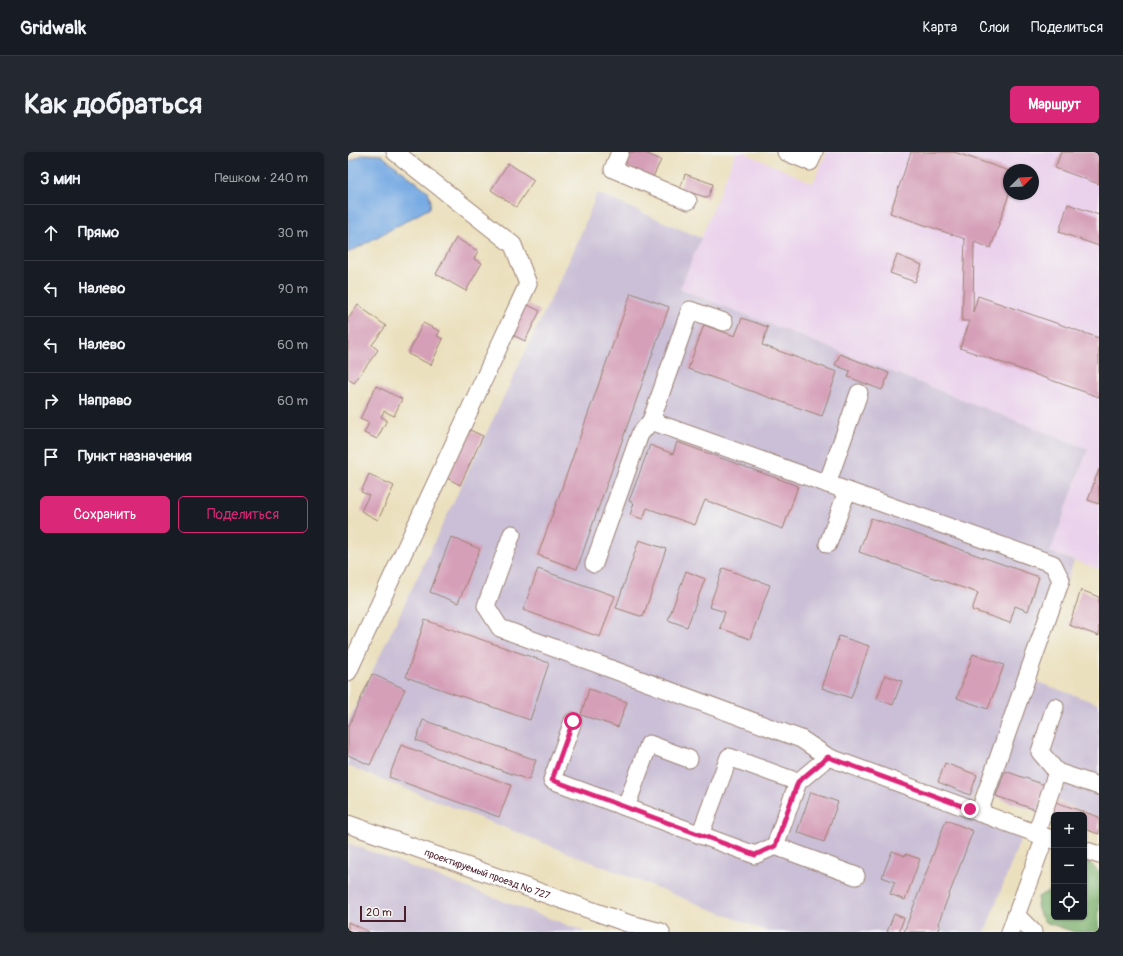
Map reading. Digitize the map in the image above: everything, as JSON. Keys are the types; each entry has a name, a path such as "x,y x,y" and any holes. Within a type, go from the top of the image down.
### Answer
{"street":[{"path":"348,672 528,284 513,245 395,152"},
{"path":"620,152 613,169 688,201"},
{"path":"786,152 810,162 814,152"},
{"path":"594,564 640,434 651,421 690,310 724,322"},
{"path":"827,484 859,393"},
{"path":"651,421 1053,564 1061,580 979,813"},
{"path":"828,544 847,491"},
{"path":"512,534 486,606 500,628 801,739 828,757 1045,837"},
{"path":"1056,707 1040,752 1057,772 1099,786"},
{"path":"573,721 552,780 755,855 775,846 856,876"},
{"path":"626,808 649,744 689,759"},
{"path":"700,835 729,757 798,782"},
{"path":"775,846 798,782 828,757"},
{"path":"1010,932 1045,837 1057,772"},
{"name":"проектируемый проезд № 727","path":"348,824 627,923 661,932"},
{"path":"1087,851 1099,855"},
{"path":"1016,915 1034,932"}],"shaded area":[{"path":"736,152 743,152 813,183 827,152 1099,152 1099,569 1050,552 1088,449 680,289"},
{"path":"597,193 701,238 680,289 1088,449 1050,552 1074,561 1032,680 1099,704 1099,817 1044,796 1038,812 976,790 967,818 1021,838 985,932 769,932 348,766 348,722 576,246"},
{"path":"348,843 586,932 348,932"}],"green space":[{"path":"1088,861 1099,872 1099,932 1074,932 1045,922 1037,907 1038,897 1046,892 1051,893 1051,920 1087,920"}],"water":[{"path":"364,154 381,155 428,191 431,201 430,208 348,253 348,162"}],"building":[{"path":"627,152 643,152 661,160 652,179 621,165"},
{"path":"911,152 954,152 1003,169 1003,200 1007,200 991,248 974,242 973,312 978,296 1099,338 1099,397 960,348 970,321 962,321 965,239 890,213"},
{"path":"1061,152 1099,152 1099,184 1055,168"},
{"path":"508,163 534,180 516,207 491,190"},
{"path":"685,174 713,184 708,198 680,189"},
{"path":"1068,204 1099,215 1099,246 1059,232"},
{"path":"456,238 478,251 474,259 482,263 466,291 436,274"},
{"path":"897,255 922,265 915,282 890,273"},
{"path":"631,293 669,307 577,569 538,555"},
{"path":"526,304 540,311 525,341 511,334"},
{"path":"358,305 386,326 372,345 378,350 354,383 348,379 348,319"},
{"path":"742,318 768,327 762,345 837,372 822,416 688,369 704,325 735,336"},
{"path":"423,323 440,331 437,336 443,339 431,365 408,354"},
{"path":"840,354 889,373 882,390 848,377 850,371 835,365"},
{"path":"376,386 402,399 394,416 384,411 381,417 387,420 377,439 364,433 369,423 360,419"},
{"path":"470,430 483,436 460,485 447,478"},
{"path":"677,442 798,486 783,529 705,500 695,525 647,508 643,519 630,515 634,503 629,501 650,445 673,454"},
{"path":"1099,469 1099,504 1088,500"},
{"path":"369,474 394,486 378,520 361,511 369,495 361,492"},
{"path":"871,518 1039,577 1028,611 1015,606 1010,623 972,610 978,593 859,552"},
{"path":"451,537 480,549 458,603 430,592"},
{"path":"639,540 666,549 643,617 616,608"},
{"path":"723,568 770,585 750,639 720,628 725,612 709,607"},
{"path":"538,569 615,596 600,637 523,610"},
{"path":"686,571 705,579 687,627 668,620"},
{"path":"1081,590 1099,597 1099,636 1069,625"},
{"path":"425,620 549,663 530,720 406,677"},
{"path":"839,636 869,646 851,698 822,688"},
{"path":"973,654 1004,665 988,709 957,698"},
{"path":"372,674 405,689 370,765 348,755 348,727"},
{"path":"885,675 902,681 893,705 877,699"},
{"path":"589,689 627,702 618,727 581,715"},
{"path":"423,720 536,760 529,780 416,740"},
{"path":"401,745 511,785 499,817 389,777"},
{"path":"945,763 977,775 970,795 938,782"},
{"path":"1005,771 1045,785 1036,810 996,796"},
{"path":"811,792 838,802 824,842 797,832"},
{"path":"1055,802 1084,812 1052,812"},
{"path":"1087,813 1099,817 1099,834 1087,830"},
{"path":"946,820 973,831 938,924 940,925 937,932 904,932"},
{"path":"892,851 905,856 905,854 920,859 905,900 890,894 895,882 882,877"},
{"path":"894,914 904,918 899,932 887,932"},
{"path":"348,922 369,932 348,932"}],"route":[{"path":"573,721 552,780 755,855 775,846 798,782 828,757 970,809"}]}
